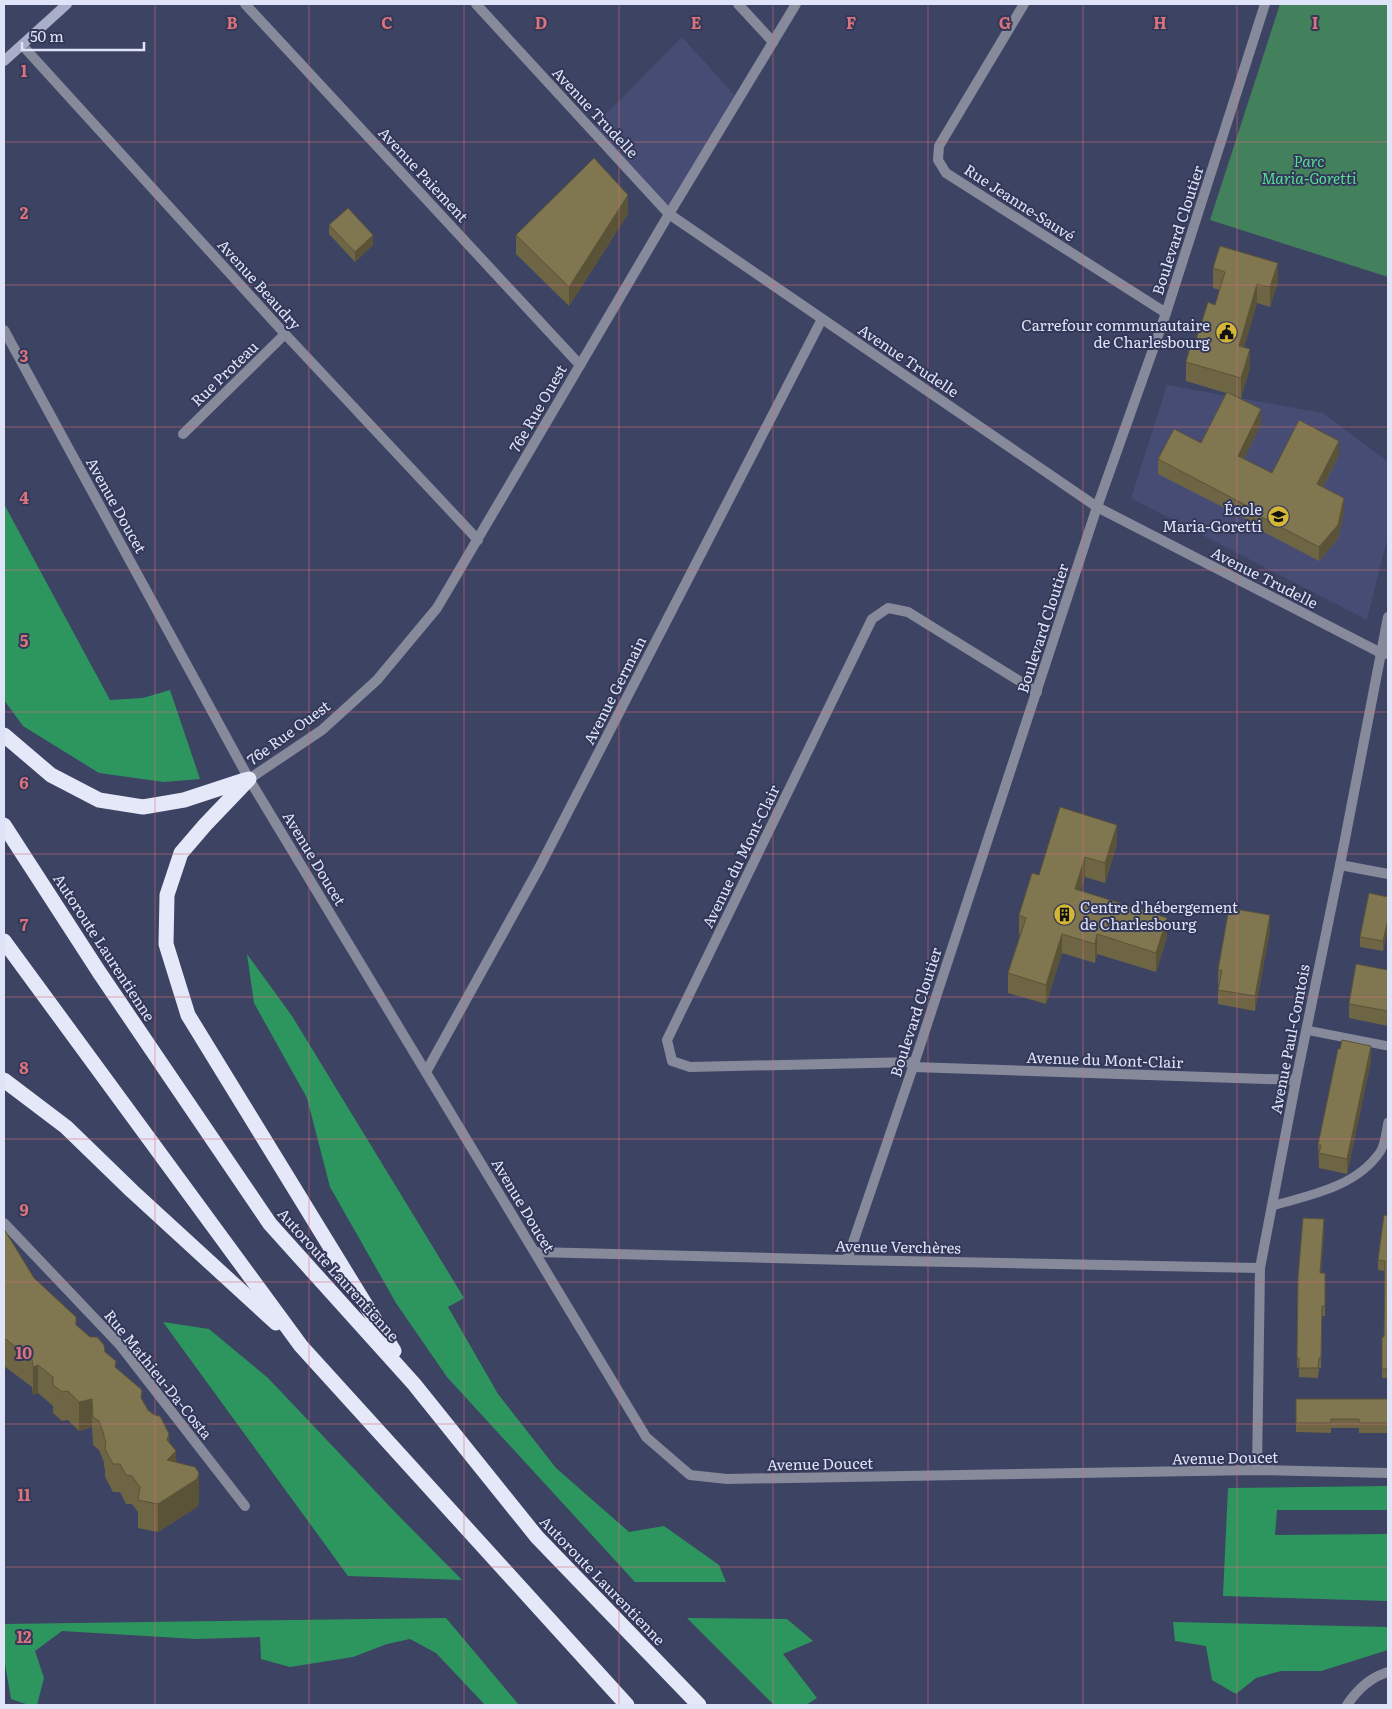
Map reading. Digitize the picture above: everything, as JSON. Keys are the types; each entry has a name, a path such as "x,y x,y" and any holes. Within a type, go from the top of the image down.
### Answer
{"highway":[{"path":"4,735 51,775 99,800 143,806 184,800 249,779"},
{"path":"249,779 181,853 167,895 166,944 188,1015 414,1384"},
{"name":"Autoroute Laurentienne","path":"4,825 99,972 270,1224 414,1384 536,1537 700,1705"},
{"path":"4,941 301,1346"},
{"path":"4,1080 66,1127 132,1192 301,1346 627,1705"}],"main road":[{"path":"4,62 67,4"}],"street":[{"name":"Avenue Paiement","path":"245,4 580,365"},
{"name":"Avenue Trudelle","path":"476,4 669,214 1097,507 1384,654"},
{"path":"738,4 772,42"},
{"name":"76e Rue Ouest","path":"249,779 322,730 377,680 437,608 669,214 796,4"},
{"name":"Rue Jeanne-Sauvé","path":"1024,4 939,146 938,160 946,173 1166,313"},
{"name":"Boulevard Cloutier","path":"847,1260 914,1065 1097,507 1166,313 1264,4"},
{"name":"Avenue Beaudry","path":"22,45 285,334 478,540"},
{"name":"Avenue Germain","path":"426,1072 539,868 822,319"},
{"name":"Avenue Doucet","path":"4,330 249,779 646,1438 690,1475 727,1480 1257,1470 1388,1473"},
{"name":"Rue Proteau","path":"183,434 285,334"},
{"name":"Avenue du Mont-Clair","path":"1037,692 908,612 888,608 872,619 667,1040 672,1061 690,1067 914,1065 1296,1080"},
{"name":"Avenue Paul-Comtois","path":"1257,1470 1260,1268 1306,1030 1384,654 1388,617"},
{"path":"1340,865 1388,874"},
{"name":"Rue Mathieu-Da-Costa","path":"4,1223 119,1344 245,1506"},
{"name":"Avenue Verchères","path":"535,1252 1260,1268"},
{"path":"1347,1705 1354,1694 1378,1675 1388,1672"}],"lane":[{"path":"1306,1030 1388,1046"},
{"path":"1272,1206 1342,1185 1382,1151 1388,1122"}],"shaded area":[{"path":"682,37 738,99 669,214 591,129"},
{"name":"École Maria-Goretti","path":"1167,385 1323,413 1388,462 1388,536 1367,620 1131,498"}],"green space":[{"name":"Parc Maria-Goretti","path":"1280,4 1388,4 1388,277 1210,220"},
{"path":"4,504 110,700 143,698 170,690 200,779 164,782 99,773 23,726 4,700"},
{"path":"247,954 292,1016 464,1298 448,1307 498,1394 556,1468 629,1532 664,1526 719,1565 726,1582 635,1582 447,1377 396,1303 330,1187 307,1098 254,1003"},
{"path":"163,1322 209,1329 268,1378 462,1580 348,1576"},
{"path":"1388,1486 1388,1510 1277,1510 1275,1535 1388,1534 1388,1601 1223,1596 1228,1488"},
{"path":"446,1618 519,1705 485,1705 436,1653 410,1639 387,1644 353,1657 290,1667 261,1659 260,1637 196,1639 62,1631 35,1651 44,1678 37,1705 29,1705 11,1699 4,1658 4,1624"},
{"path":"687,1618 787,1619 813,1641 783,1654 817,1698 806,1705 774,1705"},
{"path":"1173,1622 1388,1627 1388,1650 1321,1671 1281,1671 1256,1678 1236,1694 1212,1680 1206,1646 1175,1641"}],"building":[{"path":"594,158 628,195 569,287 516,235"},
{"path":"348,208 373,235 355,252 329,225"},
{"name":"Carrefour communautaire de Charlesbourg","path":"1220,246 1278,263 1270,287 1257,284 1239,346 1250,349 1241,378 1186,362 1192,339 1196,340 1208,302 1215,305 1225,272 1213,268"},
{"path":"1227,392 1261,409 1238,456 1272,473 1299,420 1339,441 1317,484 1344,498 1338,525 1319,547 1254,513 1255,510 1158,459 1174,429 1201,443"},
{"name":"Centre d'hébergement de Charlesbourg","path":"1060,807 1117,825 1105,863 1085,857 1075,889 1167,918 1156,953 1097,934 1095,944 1062,934 1046,985 1008,973 1026,918 1019,915 1032,873 1039,875"},
{"path":"1369,893 1388,897 1388,919 1383,941 1360,937"},
{"path":"1229,908 1270,915 1255,996 1218,990 1222,970 1218,970"},
{"path":"1356,964 1388,970 1388,1011 1349,1004"},
{"path":"1342,1040 1371,1046 1347,1159 1319,1153 1321,1145 1318,1145 1338,1049 1340,1049"},
{"path":"1384,1215 1388,1216 1388,1369 1382,1369 1385,1261 1378,1260"},
{"path":"1303,1218 1324,1219 1320,1273 1325,1273 1325,1306 1322,1306 1321,1358 1319,1358 1318,1368 1299,1368 1299,1358 1297,1358 1298,1278"},
{"path":"4,1229 34,1278 76,1317 76,1325 90,1337 97,1337 104,1345 105,1352 116,1361 115,1367 142,1390 141,1398 148,1410 154,1415 160,1416 169,1434 167,1440 176,1451 167,1460 195,1467 199,1473 197,1479 158,1504 138,1500 140,1487 132,1476 126,1475 120,1464 113,1464 105,1449 106,1441 99,1421 93,1417 92,1399 79,1402 68,1391 62,1392 53,1385 53,1377 38,1365 33,1367 32,1359 4,1338"},
{"path":"1296,1399 1388,1399 1388,1423 1359,1423 1359,1419 1331,1419 1331,1423 1296,1423"}],"place":[{"name":"Carrefour communautaire de Charlesbourg","path":"1226,333"},
{"name":"École Maria-Goretti","path":"1278,517"},
{"name":"Centre d'hébergement de Charlesbourg","path":"1064,915"}]}
